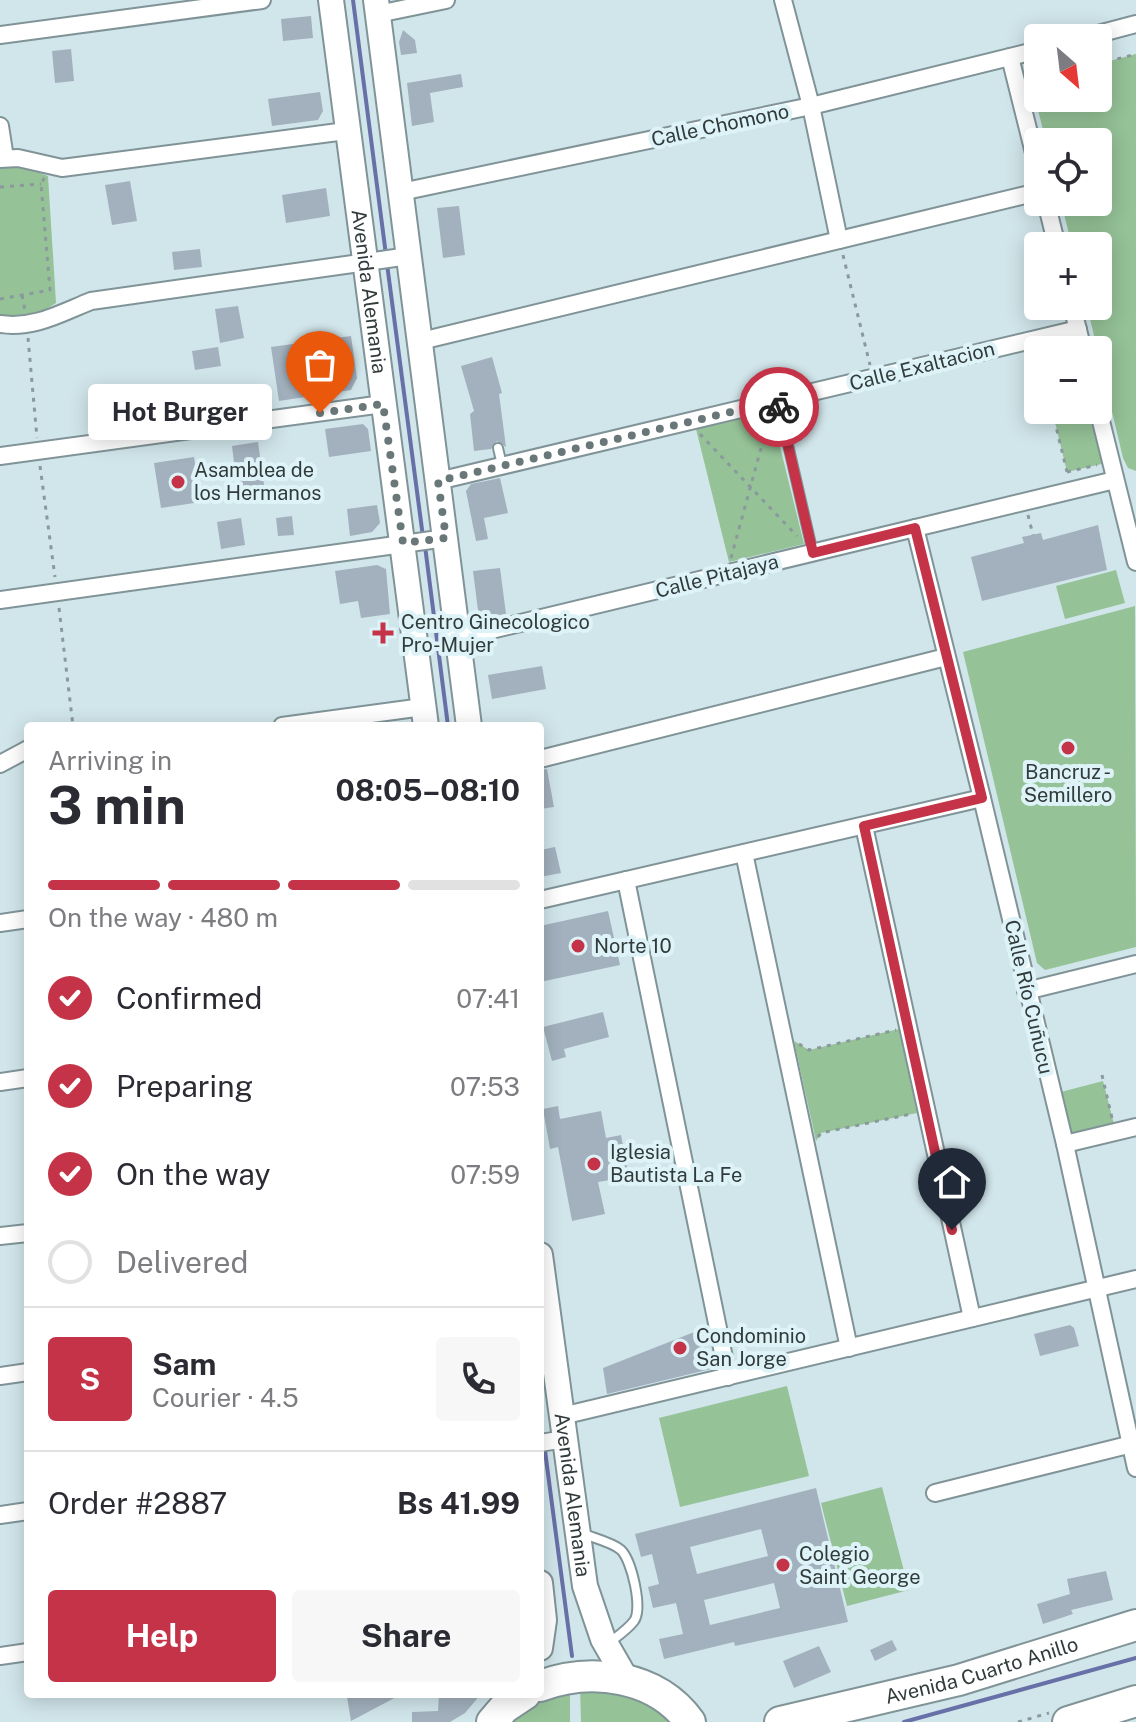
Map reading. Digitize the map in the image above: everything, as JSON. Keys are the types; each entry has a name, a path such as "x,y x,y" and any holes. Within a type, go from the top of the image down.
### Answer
{"highway":[{"name":"Avenida Cuarto Anillo","path":"780,1722 959,1680 1136,1625"},
{"path":"544,1685 562,1678 594,1675 626,1679 717,1722"},
{"path":"665,1698 690,1722"},
{"path":"1085,1720 1136,1701"}],"main road":[{"name":"Avenida Alemania","path":"331,0 346,131 371,261 383,404 410,542 424,716"},
{"path":"377,7 401,192 403,256 421,341 438,481 441,539 468,722"},
{"name":"Avenida Alemania","path":"544,1287 585,1586 592,1612 626,1679"}],"street":[{"path":"0,35 262,0"},
{"path":"377,7 446,0"},
{"path":"783,0 811,106 839,240"},
{"path":"1112,30 1136,24"},
{"name":"Calle Chomono","path":"401,192 811,106 1024,54"},
{"path":"1010,57 1028,128"},
{"path":"0,126 3,158 18,158 62,168 346,131"},
{"path":"421,341 1024,195"},
{"path":"0,324 27,325 66,313 91,301 403,256"},
{"path":"1076,320 1080,336"},
{"name":"Calle Exaltacion","path":"438,481 1078,329"},
{"path":"0,456 383,404"},
{"path":"1102,424 1115,480 1129,504 1136,562"},
{"name":"Calle Pitajaya","path":"458,638 1115,480"},
{"name":"Calle Río Cuñucu","path":"915,528 1065,1144 1136,1468"},
{"path":"0,600 441,539"},
{"path":"544,758 946,657"},
{"path":"339,722 424,716"},
{"path":"0,764 24,751"},
{"path":"544,899 982,798"},
{"path":"864,826 972,1318"},
{"path":"744,853 849,1348"},
{"path":"626,880 728,1377"},
{"path":"0,923 24,920"},
{"path":"1026,991 1136,964"},
{"path":"0,1082 24,1079"},
{"path":"1065,1144 1136,1127"},
{"path":"0,1236 24,1233"},
{"path":"544,1441 562,1432 728,1377 1136,1279"},
{"path":"0,1376 24,1373"},
{"path":"935,1493 1133,1444"},
{"path":"0,1515 24,1512"},
{"path":"0,1656 24,1653"}],"lane":[{"path":"778,401 813,553"},
{"path":"498,448 502,465"},
{"path":"576,1531 619,1548 628,1561 639,1603 638,1613 634,1621 607,1645"}],"path":[{"path":"1112,60 1136,54"},
{"path":"0,299 50,290 41,184 50,167"},
{"path":"0,187 41,184"},
{"path":"839,240 873,377"},
{"path":"22,295 73,722"},
{"path":"732,573 729,562 771,410 778,401"},
{"path":"694,421 696,429 813,553"},
{"path":"1055,424 1071,490"},
{"path":"1025,501 1033,535"},
{"path":"784,1042 794,1041 809,1050 908,1028"},
{"path":"1102,1075 1116,1132"},
{"path":"805,1142 816,1141 821,1133 926,1111"}],"green space":[{"path":"1136,54 1136,471 1128,468 1123,458 1112,412 1112,336 1094,336 1090,320 1112,320 1112,232 1068,232 1064,216 1112,216 1112,128 1042,128 1038,112 1112,112 1112,60"},
{"path":"0,165 21,166 48,176 56,303 35,316 0,320"},
{"path":"771,410 804,544 729,562 696,429"},
{"path":"1055,424 1096,424 1106,463 1067,472"},
{"path":"1116,570 1125,603 1065,619 1056,586"},
{"name":"Bancruz - Semillero","path":"1135,606 1136,947 1045,970 1037,963 963,652"},
{"path":"899,1029 917,1113 821,1133 816,1141 794,1041 809,1050"},
{"path":"1103,1081 1115,1128 1076,1138 1067,1131 1057,1093"},
{"path":"787,1386 809,1476 680,1507 659,1418"},
{"path":"882,1487 909,1590 847,1606 821,1503"},
{"path":"570,1687 570,1722 505,1722 518,1709"},
{"path":"580,1687 641,1697 674,1722 581,1722"}],"building":[{"path":"311,16 313,38 283,41 281,19"},
{"path":"403,30 415,40 417,53 401,55 399,42"},
{"path":"71,49 74,81 55,83 52,51"},
{"path":"461,74 463,87 430,93 434,122 412,126 407,83"},
{"path":"320,92 323,111 318,120 272,126 268,99"},
{"path":"130,181 137,221 112,225 105,185"},
{"path":"326,188 330,216 286,223 282,195"},
{"path":"459,206 465,255 443,258 437,208"},
{"path":"200,249 202,267 174,270 172,252"},
{"path":"238,306 244,338 220,343 215,309"},
{"path":"351,336 357,378 351,390 279,401 271,347"},
{"path":"218,347 221,366 195,370 192,351"},
{"path":"492,357 502,393 499,394 506,447 497,441 491,449 474,451 470,414 474,411 461,366"},
{"path":"363,424 368,429 371,451 329,457 325,429"},
{"path":"258,442 265,492 238,495 232,446"},
{"name":"Asamblea de los Hermanos","path":"194,457 201,502 161,508 154,463"},
{"path":"500,478 508,513 484,518 488,539 476,541 466,491 471,484"},
{"path":"377,505 380,523 372,532 350,536 347,509"},
{"path":"292,516 294,535 278,536 276,518"},
{"path":"241,518 245,545 221,549 217,522"},
{"path":"1098,525 1107,570 982,601 971,557 1024,543 1022,537 1041,533 1043,540"},
{"path":"377,565 386,569 390,614 361,618 358,601 340,604 335,571"},
{"path":"500,568 506,614 479,618 473,571"},
{"path":"542,666 546,689 492,699 488,675"},
{"path":"544,769 547,769 554,807 544,808"},
{"path":"555,847 561,873 544,876 544,849"},
{"name":"Norte 10","path":"608,911 620,965 544,981 544,925"},
{"path":"603,1012 609,1037 564,1049 566,1057 552,1061 544,1027"},
{"path":"558,1106 560,1119 601,1111 606,1138 621,1135 629,1177 598,1182 605,1214 572,1221 558,1147 550,1149 544,1109"},
{"path":"1070,1325 1074,1328 1079,1346 1040,1356 1034,1334"},
{"name":"Condominio San Jorge","path":"702,1329 711,1369 607,1394 603,1368"},
{"name":"Colegio Saint George","path":"816,1488 848,1622 735,1646 734,1642 664,1659 659,1639 683,1634 676,1603 653,1608 648,1587 659,1584 652,1554 641,1557 635,1534","holes":["761,1529 768,1556 697,1574 690,1547","774,1583 780,1608 710,1625 704,1600"]},
{"path":"1106,1571 1113,1600 1071,1610 1073,1614 1043,1624 1037,1604 1070,1594 1067,1579"},
{"path":"892,1640 897,1650 875,1661 870,1650"},
{"path":"819,1646 831,1672 794,1688 783,1661"},
{"path":"347,1698 394,1698 351,1721"},
{"path":"439,1698 478,1698 465,1713 450,1722 412,1722 412,1712 438,1711"}],"waterway":[{"path":"353,0 386,255"},
{"path":"387,264 423,537"},
{"path":"425,546 447,722"},
{"path":"545,1451 572,1656"},
{"path":"904,1722 1136,1658"}],"way so far":[{"path":"320,413 383,404 403,543 446,538 438,481 778,401 779,407"}],"place":[{"name":"Hot Burger","path":"320,413"},
{"name":"Asamblea de los Hermanos","path":"178,482"},
{"name":"Centro Ginecologico Pro-Mujer","path":"383,633"},
{"name":"Bancruz - Semillero","path":"1068,748"},
{"name":"Norte 10","path":"578,946"},
{"name":"Iglesia Bautista La Fe","path":"594,1164"},
{"name":"Condominio San Jorge","path":"680,1348"},
{"name":"Colegio Saint George","path":"783,1565"}],"route":[{"path":"779,407 813,553 915,528 982,798 864,826 952,1230"}]}
